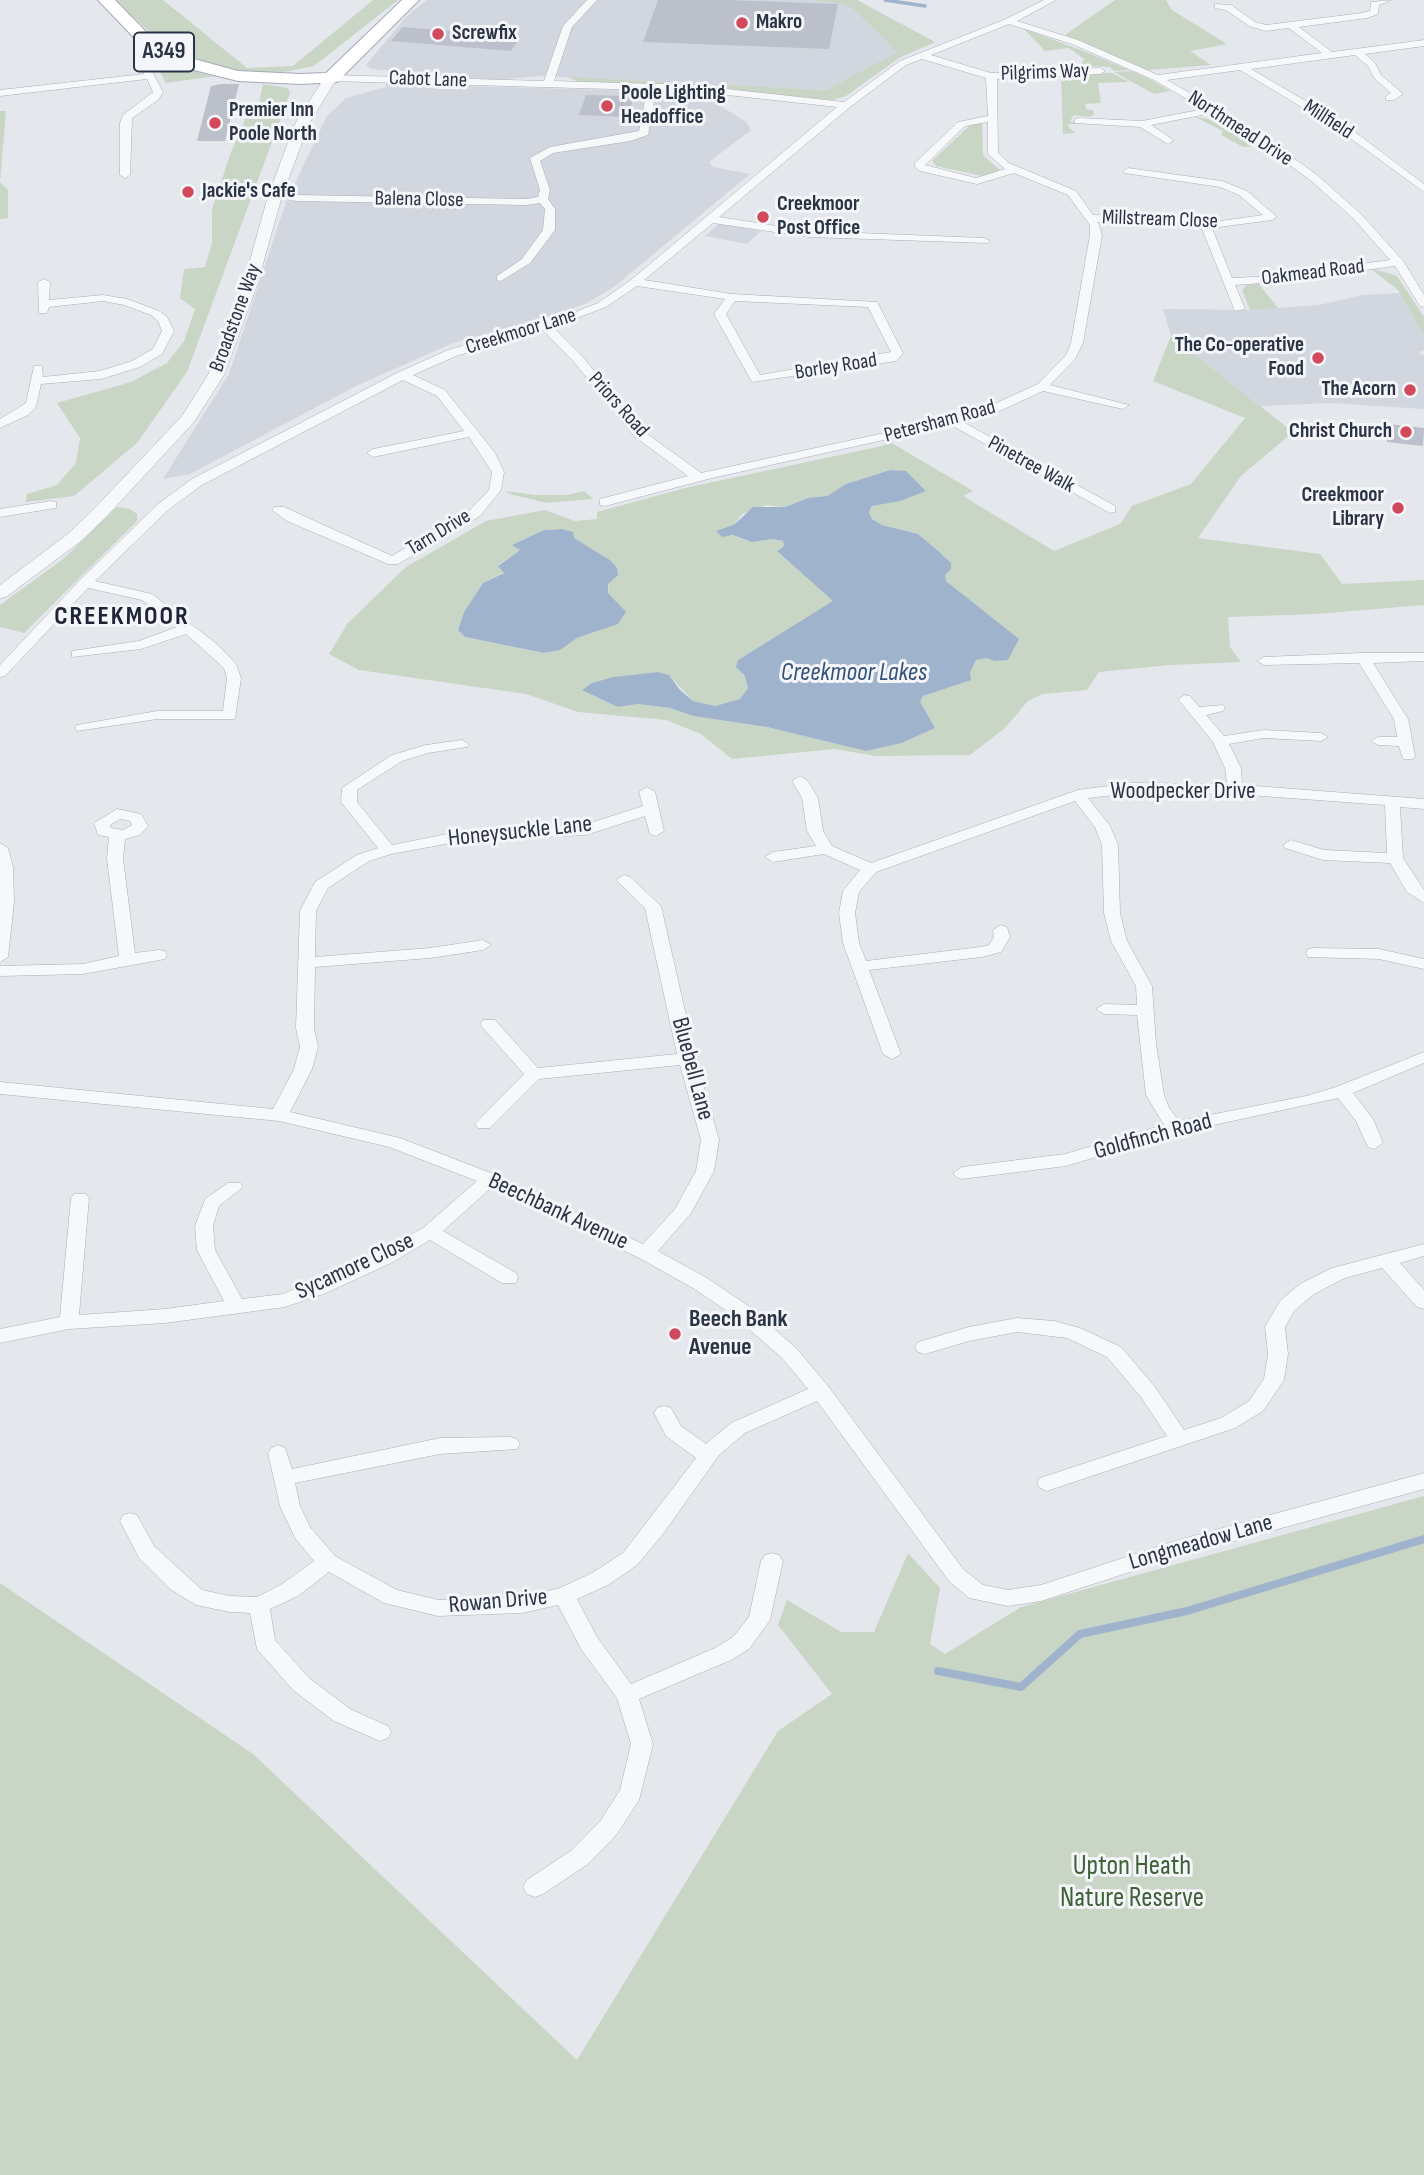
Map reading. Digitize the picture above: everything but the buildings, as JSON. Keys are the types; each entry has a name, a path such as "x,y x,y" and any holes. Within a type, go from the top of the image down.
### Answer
{"main road":[{"name":"Cabot Lane","path":"106,0 147,42 173,57 200,67 238,76 331,78"},
{"name":"Broadstone Way","path":"331,78 411,0"}],"street":[{"path":"548,84 568,26 592,0"},
{"name":"Creekmoor Lane","path":"0,673 85,583 163,507 197,482 403,375 463,349 545,326 602,305 635,282 846,105 903,63 1009,21 1051,0"},
{"path":"1227,6 1258,26 1292,26 1372,15 1375,12 1374,4 1385,0"},
{"name":"Northmead Drive","path":"1009,21 1075,42 1157,78 1246,129 1319,182 1363,222 1398,262 1424,304"},
{"path":"1292,26 1330,55"},
{"name":"Millfield","path":"1157,78 1424,43"},
{"path":"1360,53 1394,96 1413,96"},
{"path":"920,55 989,76 993,81 993,154 1014,169 1072,192 1090,218"},
{"path":"125,175 127,117 158,92 147,70 173,57"},
{"path":"349,59 357,69 368,75 384,78"},
{"name":"Millfield","path":"1243,68 1339,125 1404,179 1424,190"},
{"name":"Pilgrims Way","path":"989,76 1100,71"},
{"path":"0,93 148,76"},
{"name":"Cabot Lane","path":"331,78 652,87 774,96 846,105"},
{"name":"Broadstone Way","path":"0,593 75,537 188,419 216,374 250,285 275,196 296,146 302,124 331,78"},
{"path":"501,278 526,261 549,230 550,209 543,199 545,190 534,160 551,150 630,138 644,133 652,87"},
{"path":"1096,109 1101,123"},
{"path":"1079,121 1142,124 1214,110"},
{"path":"993,118 962,124 919,165 924,169 977,181 1014,169"},
{"path":"1142,124 1158,139"},
{"name":"Millstream Close","path":"1090,218 1157,220 1206,226 1276,217 1243,193 1222,184 1128,172"},
{"name":"Millfield","path":"1408,193 1424,190"},
{"name":"Balena Close","path":"295,198 527,202 543,199"},
{"name":"Petersham Road","path":"605,502 698,477 987,412 1042,387 1058,373 1077,344 1096,234 1090,218"},
{"path":"711,219 809,234 984,241"},
{"name":"Oakmead Road","path":"1206,226 1239,309"},
{"name":"Oakmead Road","path":"1228,282 1275,279 1398,262"},
{"path":"0,424 24,412 32,404 38,375 93,376 125,368 158,351 168,331 163,319 155,313 127,302 103,298 43,307 44,282"},
{"name":"Borley Road","path":"635,282 732,298 873,304 874,312 897,353 892,358 756,379 720,314 732,298"},
{"name":"Priors Road","path":"545,326 578,359 638,433 698,477"},
{"name":"Tarn Drive","path":"377,572 475,513 495,490 498,472 490,456 442,393 403,375"},
{"path":"1042,387 1123,405"},
{"name":"Pinetree Walk","path":"952,421 1110,509"},
{"path":"373,453 471,433"},
{"path":"0,513 51,505"},
{"name":"Tarn Drive","path":"279,510 393,561"},
{"path":"85,583 147,597 213,648 231,667 234,678 230,716"},
{"path":"77,654 141,645 186,629"},
{"path":"1264,660 1281,652 1362,657 1424,657"},
{"path":"1362,657 1401,719 1406,749 1378,741"},
{"path":"1185,699 1220,741 1233,768 1235,789"},
{"path":"1195,712 1218,708"},
{"path":"82,728 157,715 248,717"},
{"path":"1220,741 1264,734 1321,737"},
{"path":"1287,735 1290,751"},
{"path":"388,850 349,802 350,788 397,758 462,744"},
{"path":"800,781 810,799 816,831 826,849"},
{"name":"Woodpecker Drive","path":"870,869 1078,795 1132,788 1235,789 1424,804"},
{"path":"647,792 656,831"},
{"path":"1078,795 1102,826 1110,845 1112,913 1119,941 1144,986 1147,1044 1155,1095 1161,1110 1175,1128"},
{"path":"1392,802 1395,859 1413,889 1424,898"},
{"name":"Honeysuckle Lane","path":"279,1115 303,1069 309,1047 305,1028 308,911 321,885 363,858 388,850 461,836 586,830 650,810"},
{"path":"117,836 115,859 128,959"},
{"path":"1291,845 1324,855 1395,859"},
{"path":"0,848 5,867 6,901 0,957"},
{"path":"773,857 826,849 870,869 851,891 846,913 851,943 862,966 892,1054"},
{"name":"Bluebell Lane","path":"624,880 653,906 687,1059 710,1140 705,1171 682,1213 646,1253"},
{"path":"862,966 982,951 995,948 999,937 1015,952"},
{"path":"308,963 430,953 483,945"},
{"path":"1314,953 1379,954 1424,964"},
{"path":"0,971 83,969 159,955"},
{"path":"1104,1009 1146,1010"},
{"path":"489,1024 534,1074"},
{"name":"Goldfinch Road","path":"962,1173 1066,1160 1175,1128 1308,1101 1342,1091 1424,1057"},
{"path":"484,1124 534,1074 687,1059"},
{"name":"Beechbank Avenue","path":"0,1088 279,1115 394,1142 490,1179 646,1253 701,1283 753,1320 789,1353 821,1391 956,1576 977,1592"},
{"path":"1342,1091 1364,1119 1374,1143"},
{"name":"Sycamore Close","path":"0,1336 69,1322 165,1316 285,1300 319,1288 386,1257 430,1231 490,1179"},
{"path":"234,1187 211,1203 204,1226 206,1250 236,1307"},
{"path":"69,1322 79,1198"},
{"name":"Sycamore Close","path":"430,1231 509,1278"},
{"path":"1048,1483 1228,1423 1255,1406 1274,1380 1278,1354 1275,1327 1287,1306 1307,1289 1339,1273 1424,1250"},
{"path":"1385,1260 1424,1301"},
{"path":"925,1347 969,1334 1017,1325 1054,1328 1073,1333 1114,1352 1147,1392 1180,1439"},
{"name":"Rowan Drive","path":"278,1453 290,1506 302,1532 328,1562 392,1597 438,1608 522,1605 564,1595 600,1579 630,1559 708,1456 738,1428 821,1391"},
{"path":"664,1413 673,1431 708,1456"},
{"path":"284,1478 440,1446 510,1444"},
{"name":"Longmeadow Lane","path":"977,1592 1008,1598 1041,1592 1175,1549 1424,1481"},
{"path":"130,1521 146,1552 196,1597 230,1604 259,1605 290,1590 328,1562"},
{"path":"627,1695 723,1654 741,1643 759,1620 772,1561"},
{"path":"535,1887 580,1857 609,1827 631,1793 642,1744 627,1695 589,1643 564,1595"},
{"path":"259,1605 265,1643 301,1684 342,1715 380,1732"}],"shaded area":[{"path":"427,0 811,0 842,4 853,9 899,52 826,90 541,76 495,80 372,69 366,65 407,16"},
{"path":"386,84 723,93 716,103 746,122 751,130 709,162 713,167 750,174 615,286 587,303 453,343 356,386 190,474 163,479 229,374 286,202 327,116 346,98 386,87"},
{"path":"719,224 761,231 747,244 705,236"},
{"path":"1400,293 1424,335 1424,350 1418,353 1424,355 1424,409 1330,403 1260,406 1171,336 1163,309 1250,310 1319,305 1363,295"}],"green space":[{"path":"114,0 163,0 247,68 293,66 373,0 398,0 314,66 284,72 254,72 222,68 184,54 153,35"},
{"path":"811,0 857,0 935,42 899,58 846,96 832,100 705,87 578,82 568,77 826,90 898,52 853,9 842,4"},
{"path":"1115,0 1166,0 1172,10 1227,44 1190,51 1211,65 1148,70 1065,35"},
{"path":"1024,29 1129,70 1115,71 1110,67 1088,66 1082,63 1084,59 1069,48 1045,51"},
{"path":"181,66 216,76 166,83 161,70"},
{"path":"1131,71 1170,91 1154,94 1114,72"},
{"path":"1112,73 1129,82 1098,83 1101,103 1085,104 1086,109 1093,110 1094,115 1074,115 1070,121 1082,124 1069,124 1075,133 1063,134 1061,74"},
{"path":"263,84 288,88 290,93 187,372 137,443 74,496 26,502 27,494 57,485 76,463 80,438 57,403 131,382 167,363 184,341 195,309 180,298 184,269 205,267 212,243 212,209 231,152 248,113 258,109"},
{"path":"0,111 6,111 0,182"},
{"path":"1195,117 1218,120 1259,146 1243,147 1221,135 1223,131"},
{"path":"982,123 983,155 1001,171 982,176 936,166 932,161 969,126"},
{"path":"0,182 8,190 8,218 0,219"},
{"path":"1370,268 1397,276 1424,317 1424,335 1398,290"},
{"path":"1258,283 1278,308 1250,310 1242,290 1247,285"},
{"path":"1171,336 1293,432 1241,476 1198,538 1320,554 1342,584 1424,580 1424,605 1316,614 1228,617 1230,647 1241,662 1099,672 1087,690 1043,694 1028,701 1005,728 970,755 876,756 834,749 732,759 701,734 666,720 578,712 526,694 359,670 329,654 348,623 406,567 486,521 545,510 575,521 597,519 597,512 685,488 882,446 890,442 973,491 963,496 1054,551 1120,524 1132,506 1191,484 1245,418 1153,381","holes":["890,470 906,472 926,491 872,506 869,512 872,519 882,525 918,534 951,563 945,575 946,581 1019,640 987,658 976,660 970,673 924,696 919,702 935,728 902,743 866,751 767,727 693,716 670,708 638,704 618,707 593,683 613,677 658,672 669,675 693,701 715,706 740,699 748,688 738,660 834,601 777,551 784,546 783,541 773,539 752,542 717,531 735,524 742,514 766,505 784,507 808,498 827,496 846,484","562,529 572,532 573,538 610,560 608,593 599,631 577,638 559,650 544,653 465,637 458,630 464,612 483,583 504,572 498,565 520,550 513,545 544,530"]},
{"path":"505,491 567,495 584,491 593,499 546,503"},
{"path":"117,507 130,509 137,514 137,521 24,633 0,627 0,605 62,560"},
{"name":"Upton Heath Nature Reserve","path":"1424,1496 1424,2175 0,2175 0,1583 253,1754 577,2060 778,1731 832,1694 778,1625 787,1600 841,1632 874,1632 908,1553 940,1588 930,1644 945,1654 1021,1607"}],"water":[{"name":"Creekmoor Lakes","path":"890,470 906,471 926,491 900,501 872,506 869,512 872,519 882,525 918,534 951,563 951,569 945,575 946,581 1019,639 1008,660 976,660 970,673 971,680 923,696 920,702 935,728 902,743 866,751 767,727 693,716 670,708 638,704 618,707 582,690 592,683 613,677 658,672 669,675 693,701 715,706 740,699 748,688 744,675 736,667 738,660 833,601 777,551 784,546 783,541 773,539 752,542 732,535 722,537 716,531 735,524 753,507 785,507 808,498 827,496 846,484"},
{"path":"562,529 573,532 574,538 610,560 617,568 618,575 608,584 608,593 626,612 618,624 577,638 560,650 544,653 465,637 458,630 464,612 483,583 504,573 498,566 520,550 512,545 544,530"}],"waterway":[{"path":"885,0 925,6"},
{"path":"938,1671 1021,1687 1080,1634 1187,1611 1424,1539"}],"place":[{"name":"Makro","path":"742,23"},
{"name":"Screwfix","path":"438,34"},
{"name":"Poole Lighting Headoffice","path":"607,106"},
{"name":"Premier Inn Poole North","path":"215,123"},
{"name":"Jackie's Cafe","path":"188,192"},
{"name":"Creekmoor Post Office","path":"763,217"},
{"name":"The Co-operative Food","path":"1318,358"},
{"name":"The Acorn","path":"1410,390"},
{"name":"Christ Church","path":"1406,432"},
{"name":"Creekmoor Library","path":"1398,508"},
{"name":"Beech Bank Avenue","path":"675,1334"}],"district":[{"name":"CREEKMOOR","path":"122,617"}]}
